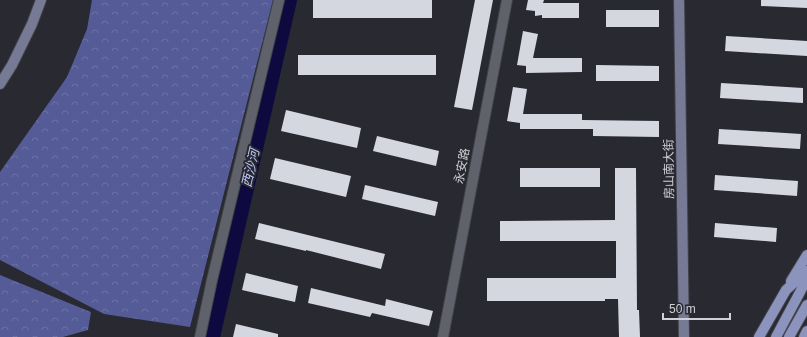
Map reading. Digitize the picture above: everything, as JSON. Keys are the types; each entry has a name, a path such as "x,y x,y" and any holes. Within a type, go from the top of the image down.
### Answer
{"main road":[{"path":"0,73 13,51 34,0"},
{"path":"0,84 12,65 32,24 41,0"},
{"name":"房山南大街","path":"679,0 684,337"},
{"path":"759,337 807,255"},
{"path":"786,290 807,271"},
{"path":"776,337 807,279"},
{"path":"789,337 807,305"},
{"path":"804,337 807,331"}],"street":[{"path":"200,337 212,280 279,0"},
{"name":"永安路","path":"443,337 507,0"}],"green space":[{"path":"92,0 273,0 190,327 104,314 0,260 0,172 67,77 87,29"},
{"path":"0,275 91,312 88,330 63,337 0,337"}],"building":[{"path":"313,0 432,0 432,18 313,18"},
{"path":"475,0 493,0 472,110 454,107"},
{"path":"528,0 544,0 543,3 579,3 579,18 542,18 542,15 535,16 535,11 526,10"},
{"path":"761,0 807,0 807,8 761,6"},
{"path":"606,10 659,10 659,27 606,27"},
{"path":"523,31 538,34 533,58 582,58 582,72 526,73 526,66 517,65"},
{"path":"726,36 807,41 807,56 725,51"},
{"path":"298,55 436,55 436,75 298,75"},
{"path":"596,65 659,66 659,81 596,81"},
{"path":"721,83 803,88 803,103 720,98"},
{"path":"513,87 527,89 523,114 582,114 582,120 659,121 659,137 593,136 593,129 520,129 520,123 507,121"},
{"path":"286,110 361,128 357,148 281,131"},
{"path":"719,129 801,134 800,149 718,144"},
{"path":"377,136 439,151 436,166 373,151"},
{"path":"275,158 351,176 346,197 270,179"},
{"path":"520,168 600,168 600,187 520,187"},
{"path":"615,168 636,168 637,310 639,310 640,337 619,337 618,299 605,299 605,301 487,301 487,278 616,278 616,241 500,241 500,221 615,220"},
{"path":"715,175 798,181 797,196 714,190"},
{"path":"365,185 438,202 435,216 362,199"},
{"path":"259,223 385,254 381,269 255,239"},
{"path":"715,223 777,228 776,242 714,237"},
{"path":"246,273 298,286 295,302 242,290"},
{"path":"311,288 385,306 386,299 433,311 429,326 372,313 370,317 308,303"},
{"path":"236,324 278,334 278,337 233,337"}],"waterway":[{"name":"西沙河","path":"212,337 289,0"}]}
